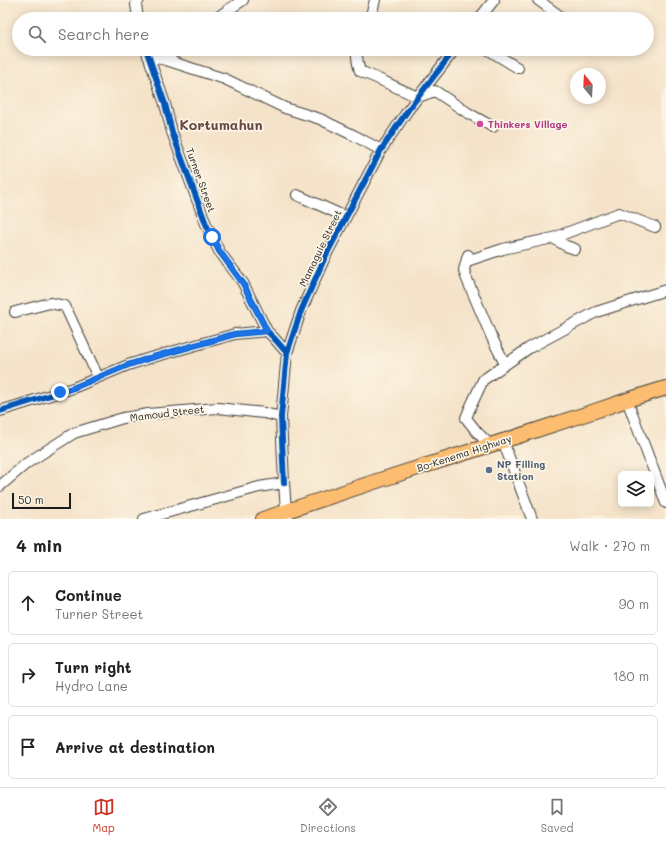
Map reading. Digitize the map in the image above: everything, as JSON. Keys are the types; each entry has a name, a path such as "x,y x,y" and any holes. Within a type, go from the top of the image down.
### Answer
{"highway":[{"name":"Bo-Kenema Highway","path":"263,519 287,515 380,480 666,388"}],"street":[{"path":"137,12 136,4 139,0"},
{"path":"225,12 243,0"},
{"path":"372,12 375,0"},
{"path":"538,0 554,12"},
{"path":"484,12 493,1"},
{"name":"Turner Street","path":"148,56 165,104 172,132 206,224 220,251 243,284 267,331 287,353"},
{"path":"155,56 225,79 285,108 320,119 381,150"},
{"path":"166,60 170,56"},
{"path":"357,56 360,71 399,90 418,97 435,91 468,114 493,127"},
{"name":"Mamaguie Street","path":"287,515 280,417 287,353 301,312 325,257 381,150 408,110 450,56"},
{"path":"498,56 518,68"},
{"path":"297,195 346,217"},
{"path":"505,364 492,338 466,277 464,270 468,258 553,238 620,213 655,227"},
{"path":"553,238 566,246 576,249"},
{"path":"532,519 497,443 477,432 466,418 483,380 529,348 596,312 666,290"},
{"path":"15,312 50,303 65,306 98,377"},
{"path":"0,410 73,388 128,365 177,350 235,334 267,331"},
{"path":"627,400 665,498"},
{"name":"Mamoud Street","path":"0,486 27,463 74,433 123,418 148,414 218,408 264,413 280,417"},
{"path":"144,519 259,487 284,483"}],"cycle path":[{"path":"148,56 165,104 172,132 206,224 219,251 243,283 267,331"},
{"path":"284,483 281,417 287,353 301,311 325,257 381,150 408,110 450,56"},
{"path":"0,411 73,388 128,365 235,334 267,331 287,353"}],"place":[{"name":"Thinkers Village","path":"480,124"},
{"name":"NP Filling Station","path":"489,470"}],"district":[{"name":"Kortumahun","path":"221,124"}],"route":[{"path":"60,392 128,365 177,350 235,334 267,331 243,284 212,237"}]}
